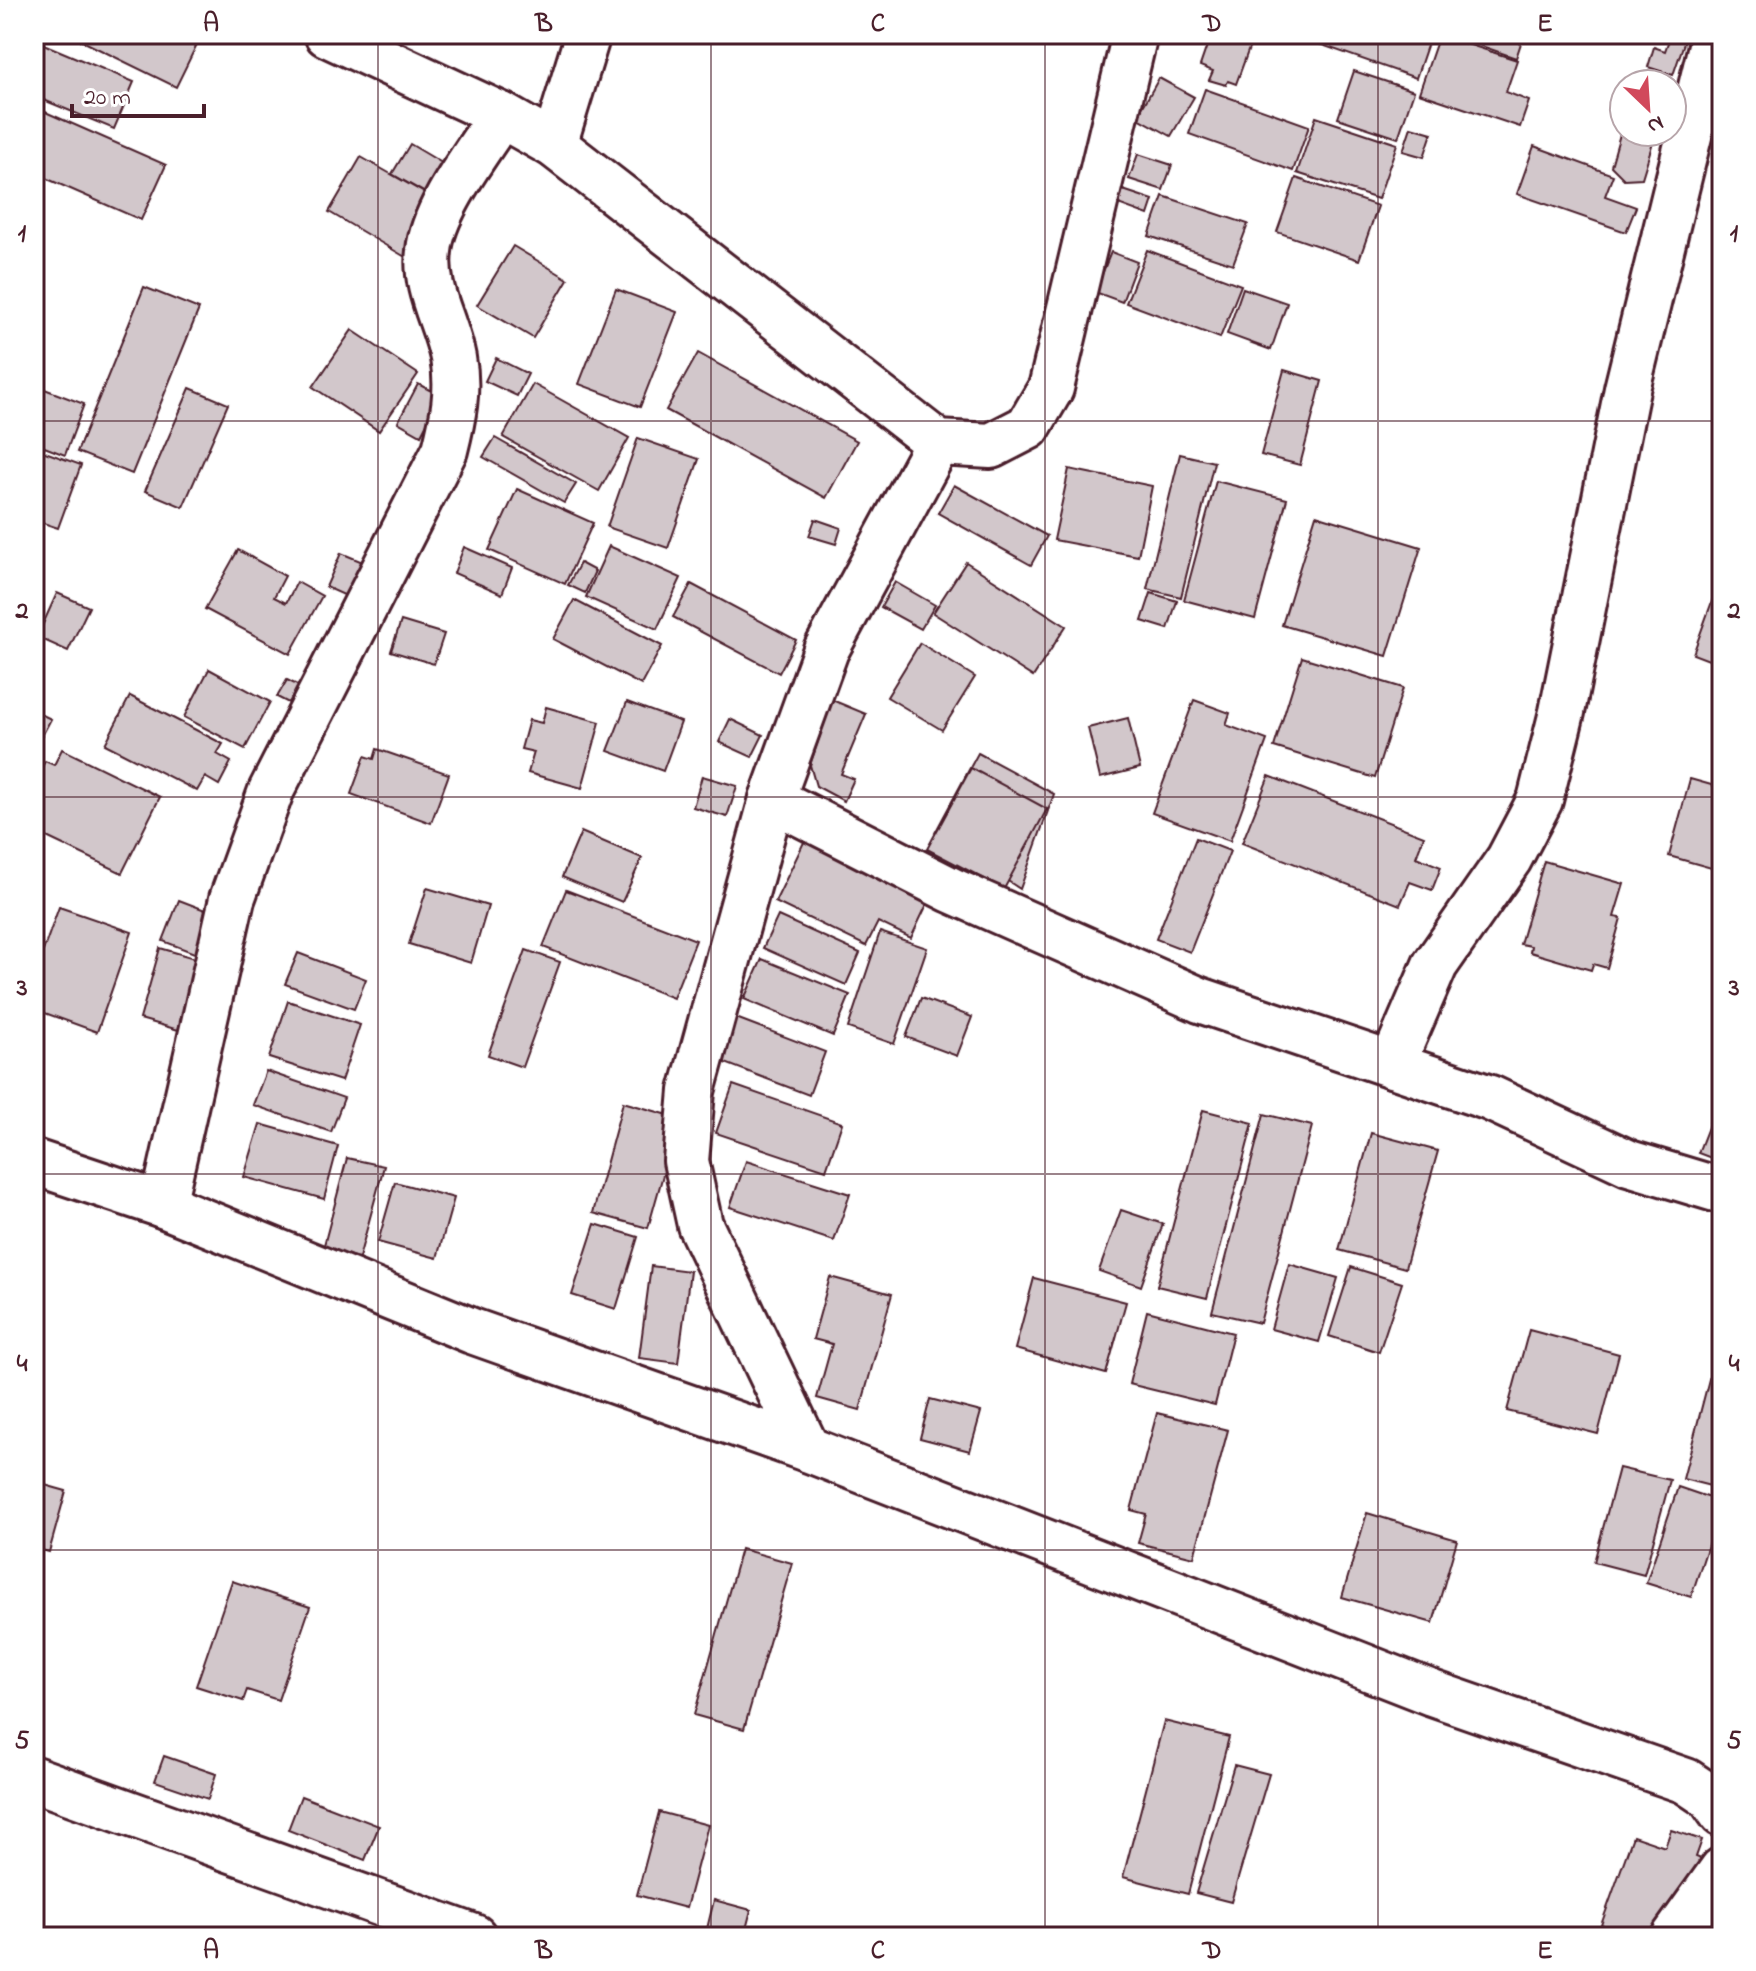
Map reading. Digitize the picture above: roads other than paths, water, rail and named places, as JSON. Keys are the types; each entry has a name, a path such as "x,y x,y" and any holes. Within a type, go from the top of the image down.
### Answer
{"street":[{"path":"327,34 501,115 554,145 938,443 991,446 1028,427 1051,388 1135,34"},
{"path":"554,145 588,34"},
{"path":"1392,1065 1435,965 1509,859 1540,800 1562,712 1627,389 1714,34"},
{"path":"163,1205 232,899 266,804 445,450 456,405 453,358 428,279 429,248 439,217 501,115"},
{"path":"807,1449 700,1225 686,1161 692,1091 772,799 826,650 938,443"},
{"path":"772,799 951,890 1200,1000 1490,1098 1629,1163 1722,1191"},
{"path":"34,1162 163,1205 472,1331 807,1449 1432,1693 1686,1781 1710,1797 1722,1814"},
{"path":"34,1779 474,1937"},
{"path":"1674,1937 1722,1870"}]}
